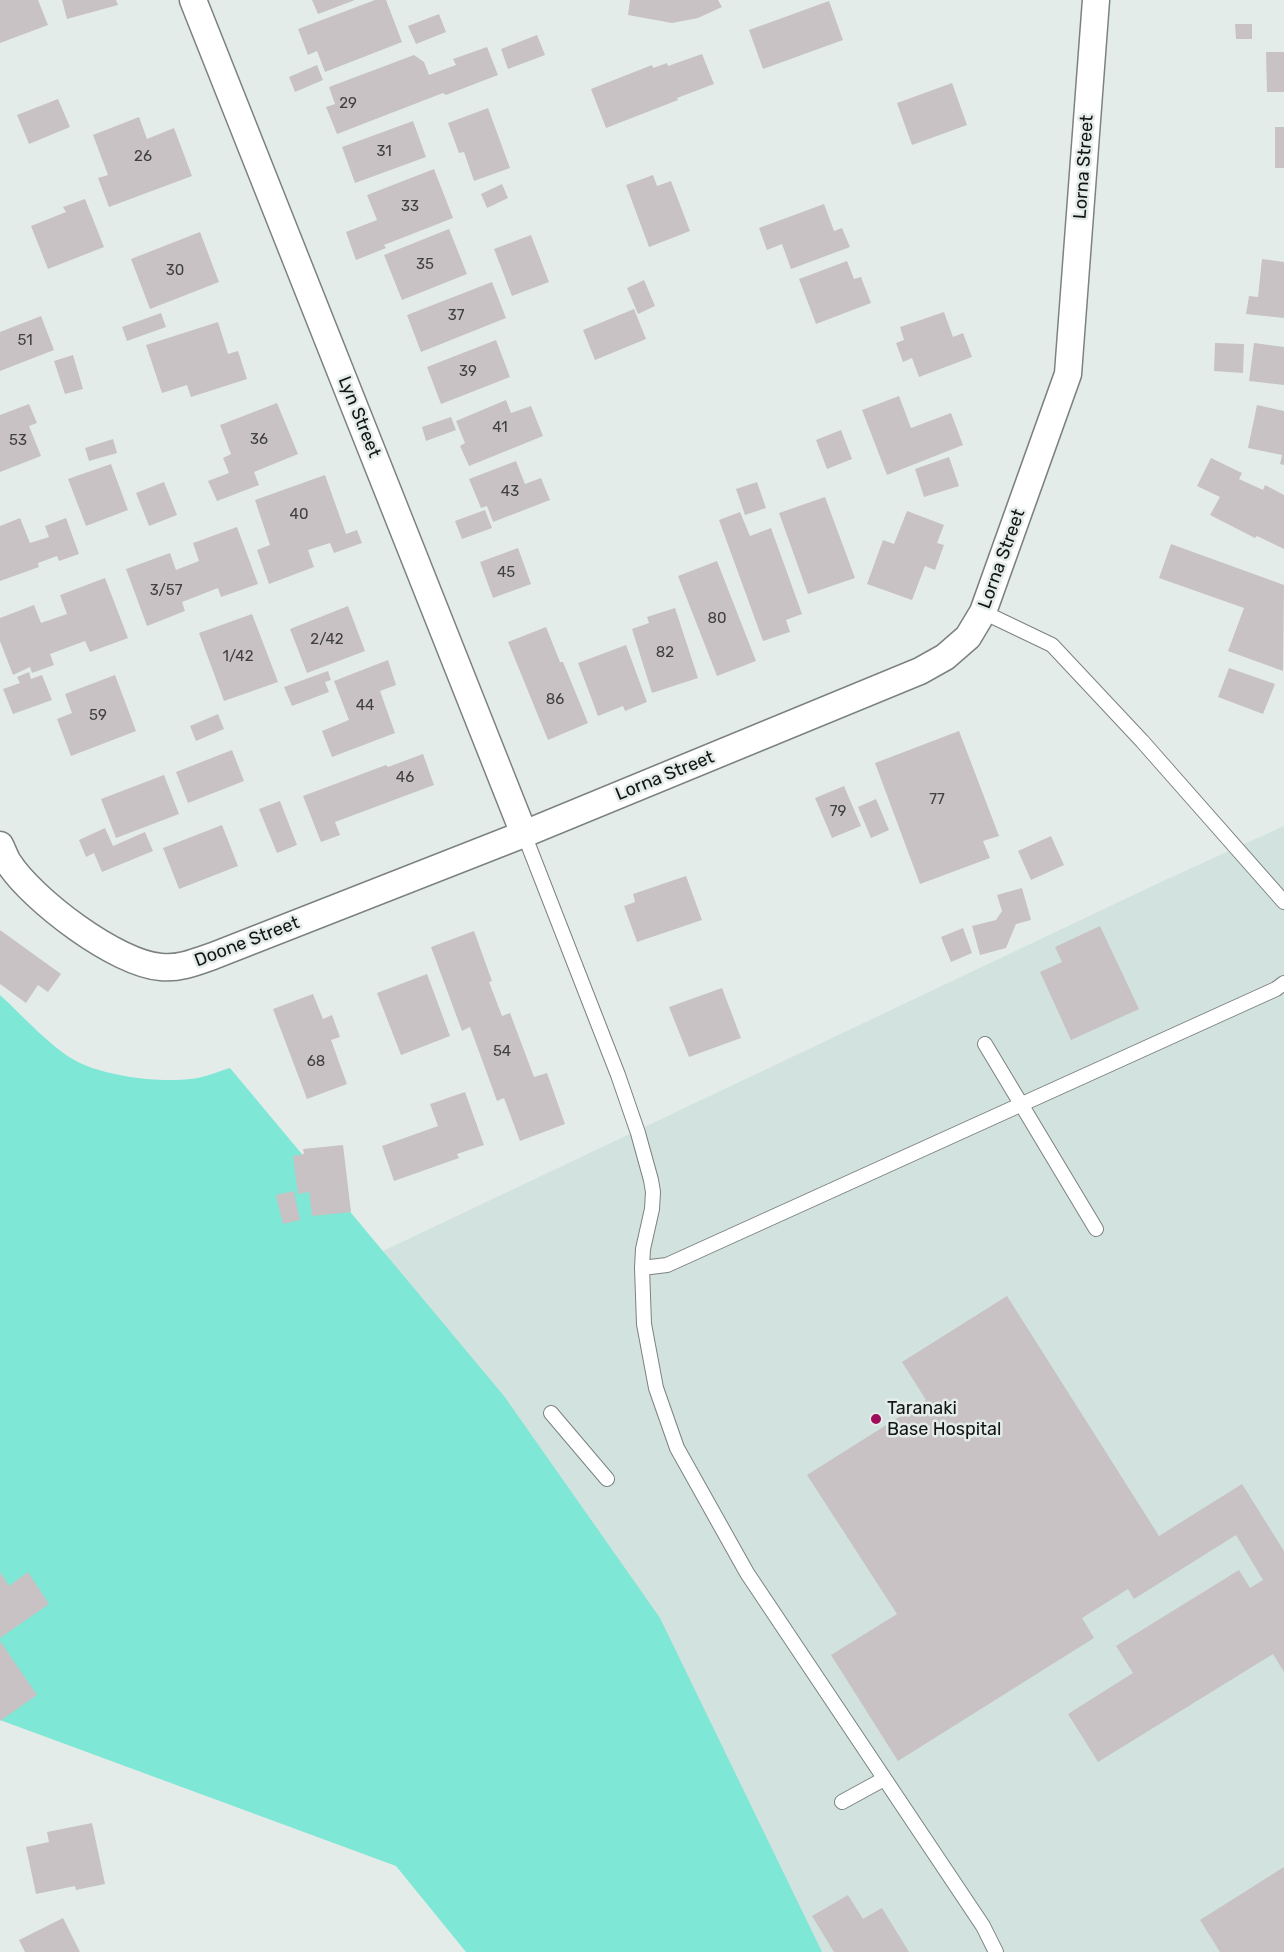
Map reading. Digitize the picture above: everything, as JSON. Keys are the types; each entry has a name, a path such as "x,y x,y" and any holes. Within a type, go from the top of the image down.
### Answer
{"street":[{"name":"Lyn Street","path":"193,0 524,834"},
{"name":"Lorna Street","path":"524,834 920,671 945,657 968,637 983,612 1068,374 1096,0"},
{"name":"Doone Street","path":"0,845 8,863 26,884 77,927 127,958 144,965 176,967 213,956 524,834"}],"lane":[{"path":"983,612 1052,645 1142,740 1284,902"},
{"path":"524,834 618,1075 638,1133 651,1180 653,1192 652,1209 643,1249 642,1268 644,1324 656,1388 678,1448 747,1573 983,1926 996,1952"},
{"path":"642,1268 667,1265 1276,989 1284,983"},
{"path":"985,1044 1096,1229"},
{"path":"551,1413 607,1479"},
{"path":"842,1802 884,1778"}],"shaded area":[{"name":"Taranaki Base Hospital","path":"1284,826 1284,1952 776,1952 383,1251 1163,881"}],"green space":[{"path":"0,995 58,1049 89,1067 117,1075 164,1080 195,1078 230,1068 504,1396 660,1618 822,1952 466,1952 396,1866 0,1720"}],"building":[{"path":"0,0 38,0 48,25 0,43"},
{"path":"62,0 116,0 118,5 67,19"},
{"path":"312,0 355,0 318,14"},
{"path":"375,0 386,0 402,42 325,72 317,51 308,55 298,29"},
{"path":"630,0 718,0 722,7 698,18 672,23 628,15"},
{"path":"829,1 843,40 763,69 749,30"},
{"path":"439,14 446,32 416,44 408,26"},
{"path":"1235,24 1252,24 1252,39 1236,39"},
{"path":"537,35 545,55 508,69 501,49"},
{"path":"487,47 498,75 446,95 443,93 337,134 326,107 335,104 329,87 414,55 424,62 429,75 456,65 453,59"},
{"path":"1266,52 1284,52 1284,92 1267,92"},
{"path":"702,54 714,84 606,128 591,89 652,65 653,68 667,63 668,66"},
{"path":"317,65 323,80 295,92 289,77"},
{"path":"952,83 967,125 912,145 897,103"},
{"path":"58,99 70,127 29,144 17,115"},
{"path":"488,108 510,168 474,181 464,152 459,153 448,123"},
{"path":"139,117 147,139 174,128 192,176 109,207 98,178 108,175 93,135"},
{"path":"413,121 426,157 355,183 342,147"},
{"path":"1275,127 1284,127 1284,168 1275,168"},
{"path":"434,169 453,218 384,245 386,248 356,260 346,232 377,220 367,195"},
{"path":"653,175 657,186 671,181 690,231 649,247 626,185"},
{"path":"502,184 508,198 487,208 481,194"},
{"path":"85,199 104,247 48,269 31,226 66,212 63,207"},
{"path":"824,204 834,231 842,228 850,247 791,269 782,244 767,250 759,228"},
{"path":"449,229 467,274 402,300 384,255"},
{"path":"200,232 219,282 150,309 131,259"},
{"path":"531,235 549,282 512,296 494,249"},
{"path":"1262,259 1284,262 1284,318 1246,314 1249,296 1258,297"},
{"path":"847,261 854,279 861,277 871,303 816,324 799,279"},
{"path":"644,280 655,306 638,314 627,288"},
{"path":"492,282 506,318 421,352 407,315"},
{"path":"634,309 646,339 595,360 583,330"},
{"path":"944,312 953,337 963,333 972,357 919,377 912,358 903,362 896,343 904,340 900,327"},
{"path":"161,313 166,327 127,341 122,327"},
{"path":"41,316 54,350 0,371 0,332"},
{"path":"218,322 228,354 238,351 247,379 191,397 187,385 162,393 146,345"},
{"path":"496,340 510,377 441,404 427,367"},
{"path":"1215,343 1244,344 1243,373 1214,371"},
{"path":"1254,343 1284,347 1284,385 1249,381"},
{"path":"73,355 83,389 65,394 54,361"},
{"path":"899,396 911,428 951,413 963,445 887,475 862,410"},
{"path":"506,400 511,413 531,406 543,436 469,466 460,446 465,443 456,421"},
{"path":"277,403 298,454 254,472 259,485 217,501 208,481 229,473 223,458 231,454 220,425"},
{"path":"29,404 37,423 29,426 41,456 0,472 0,415"},
{"path":"1257,405 1284,411 1284,465 1280,464 1282,455 1248,448"},
{"path":"451,417 456,430 426,441 422,427"},
{"path":"841,430 852,459 827,469 816,440"},
{"path":"113,439 117,453 89,461 85,448"},
{"path":"949,457 959,486 924,497 915,469"},
{"path":"1211,458 1242,473 1239,479 1263,490 1265,485 1284,495 1284,549 1257,536 1255,538 1210,515 1220,497 1197,486"},
{"path":"516,461 525,484 541,478 550,500 493,522 487,506 481,508 469,479"},
{"path":"111,464 128,510 86,526 68,479"},
{"path":"325,475 346,534 357,530 362,543 334,553 330,543 308,550 314,567 269,584 257,550 270,545 255,500"},
{"path":"164,482 177,515 149,526 136,493"},
{"path":"757,482 766,508 745,515 736,489"},
{"path":"825,497 855,578 808,594 779,513"},
{"path":"485,510 492,528 462,539 455,521"},
{"path":"907,511 944,525 937,543 944,545 935,570 925,566 912,600 867,584 883,540 894,544"},
{"path":"740,512 750,536 771,528 802,614 786,620 790,632 763,641 719,520"},
{"path":"20,518 30,543 49,537 45,526 66,518 79,554 59,561 57,556 38,563 39,567 0,581 0,526"},
{"path":"237,527 258,584 221,597 218,588 182,602 185,611 147,626 126,569 170,553 176,570 199,561 193,543"},
{"path":"1171,544 1284,585 1283,671 1228,651 1244,608 1159,578"},
{"path":"518,548 531,584 493,598 480,562"},
{"path":"717,561 756,661 717,676 678,576"},
{"path":"105,578 128,638 90,652 85,641 50,654 54,665 32,673 30,667 13,675 0,641 0,618 34,605 41,623 67,614 60,595"},
{"path":"348,606 365,651 307,673 290,629"},
{"path":"675,608 698,678 652,693 632,629 649,623 647,617"},
{"path":"252,614 278,682 224,701 199,633"},
{"path":"546,627 560,662 563,662 588,723 548,740 508,642"},
{"path":"626,645 647,702 625,711 623,706 598,716 578,663"},
{"path":"388,660 396,685 380,691 395,733 332,757 322,731 349,720 334,681"},
{"path":"1229,668 1275,684 1263,714 1218,697"},
{"path":"328,671 331,680 325,682 329,692 292,706 284,687"},
{"path":"29,672 31,679 42,675 52,700 13,714 3,689 20,683 17,677"},
{"path":"115,675 136,731 71,756 57,719 72,713 65,694"},
{"path":"218,714 224,729 196,741 190,726"},
{"path":"959,731 999,836 983,841 990,858 920,884 875,763"},
{"path":"232,750 244,781 188,803 176,772"},
{"path":"423,754 434,785 335,822 340,835 321,842 303,796 386,765 388,767"},
{"path":"164,775 179,814 116,838 101,799"},
{"path":"844,786 861,826 832,838 815,798"},
{"path":"876,799 889,830 871,838 858,807"},
{"path":"280,801 297,845 277,853 259,809"},
{"path":"222,825 238,866 179,889 163,848"},
{"path":"105,828 113,846 145,832 153,851 102,872 94,853 86,857 79,840"},
{"path":"1051,836 1064,865 1031,880 1018,851"},
{"path":"686,876 702,920 637,942 624,906 635,902 633,894"},
{"path":"1022,888 1031,920 1016,924 1006,948 980,955 972,926 996,920 1002,911 997,895"},
{"path":"1100,926 1139,1009 1071,1040 1040,972 1062,962 1055,947"},
{"path":"963,928 972,953 951,962 941,937"},
{"path":"0,930 61,974 48,992 38,985 26,1003 0,984"},
{"path":"474,931 492,981 489,982 502,1016 510,1013 534,1077 547,1073 565,1124 520,1141 504,1098 497,1101 470,1027 462,1031 431,947"},
{"path":"427,974 450,1036 401,1055 377,993"},
{"path":"722,988 741,1038 689,1057 669,1007"},
{"path":"313,994 323,1019 332,1015 340,1037 331,1040 347,1084 307,1099 273,1009"},
{"path":"465,1092 484,1145 457,1154 459,1158 394,1181 382,1146 438,1126 430,1104"},
{"path":"343,1145 351,1212 312,1216 309,1192 298,1194 293,1156 304,1154 303,1149"},
{"path":"294,1191 300,1220 283,1224 276,1195"},
{"path":"1007,1296 1159,1536 1242,1484 1284,1551 1284,1672 1273,1654 1098,1762 1068,1714 1133,1673 1116,1646 1239,1570 1250,1588 1263,1580 1236,1535 1134,1599 1128,1589 1082,1618 1094,1638 898,1761 831,1655 897,1614 807,1475 926,1400 902,1362"},
{"path":"0,1572 9,1586 28,1572 49,1604 0,1638"},
{"path":"0,1641 37,1695 0,1721"},
{"path":"92,1823 105,1884 76,1890 75,1886 36,1894 26,1847 49,1842 47,1832"},
{"path":"1284,1867 1284,1952 1220,1952 1200,1920"},
{"path":"848,1895 863,1919 882,1908 909,1952 834,1952 812,1916"},
{"path":"63,1918 80,1952 25,1952 19,1940"}],"place":[{"name":"Taranaki Base Hospital","path":"876,1419"}]}
